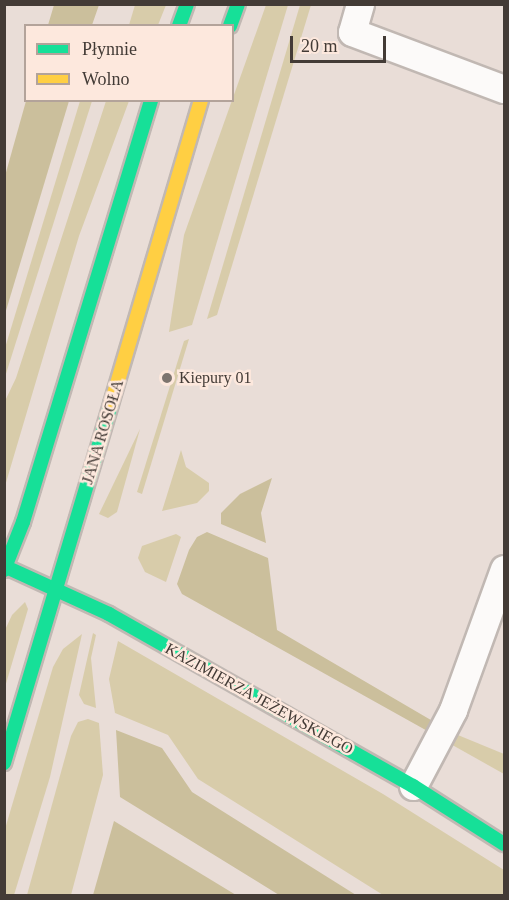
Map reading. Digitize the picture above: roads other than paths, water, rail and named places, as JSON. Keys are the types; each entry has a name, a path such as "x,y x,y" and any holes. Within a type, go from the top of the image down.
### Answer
{"street":[{"path":"180,24 187,4"},
{"path":"231,24 238,4"},
{"path":"360,4 352,32 504,89"},
{"path":"5,569 150,102"},
{"name":"JANA ROSOŁA","path":"4,763 200,102"},
{"name":"KAZIMIERZA JEŻEWSKIEGO","path":"5,569 56,587 413,786 504,844"},
{"path":"413,786 453,710 504,570"}],"place":[{"name":"Kiepury 01","path":"167,378"}]}
